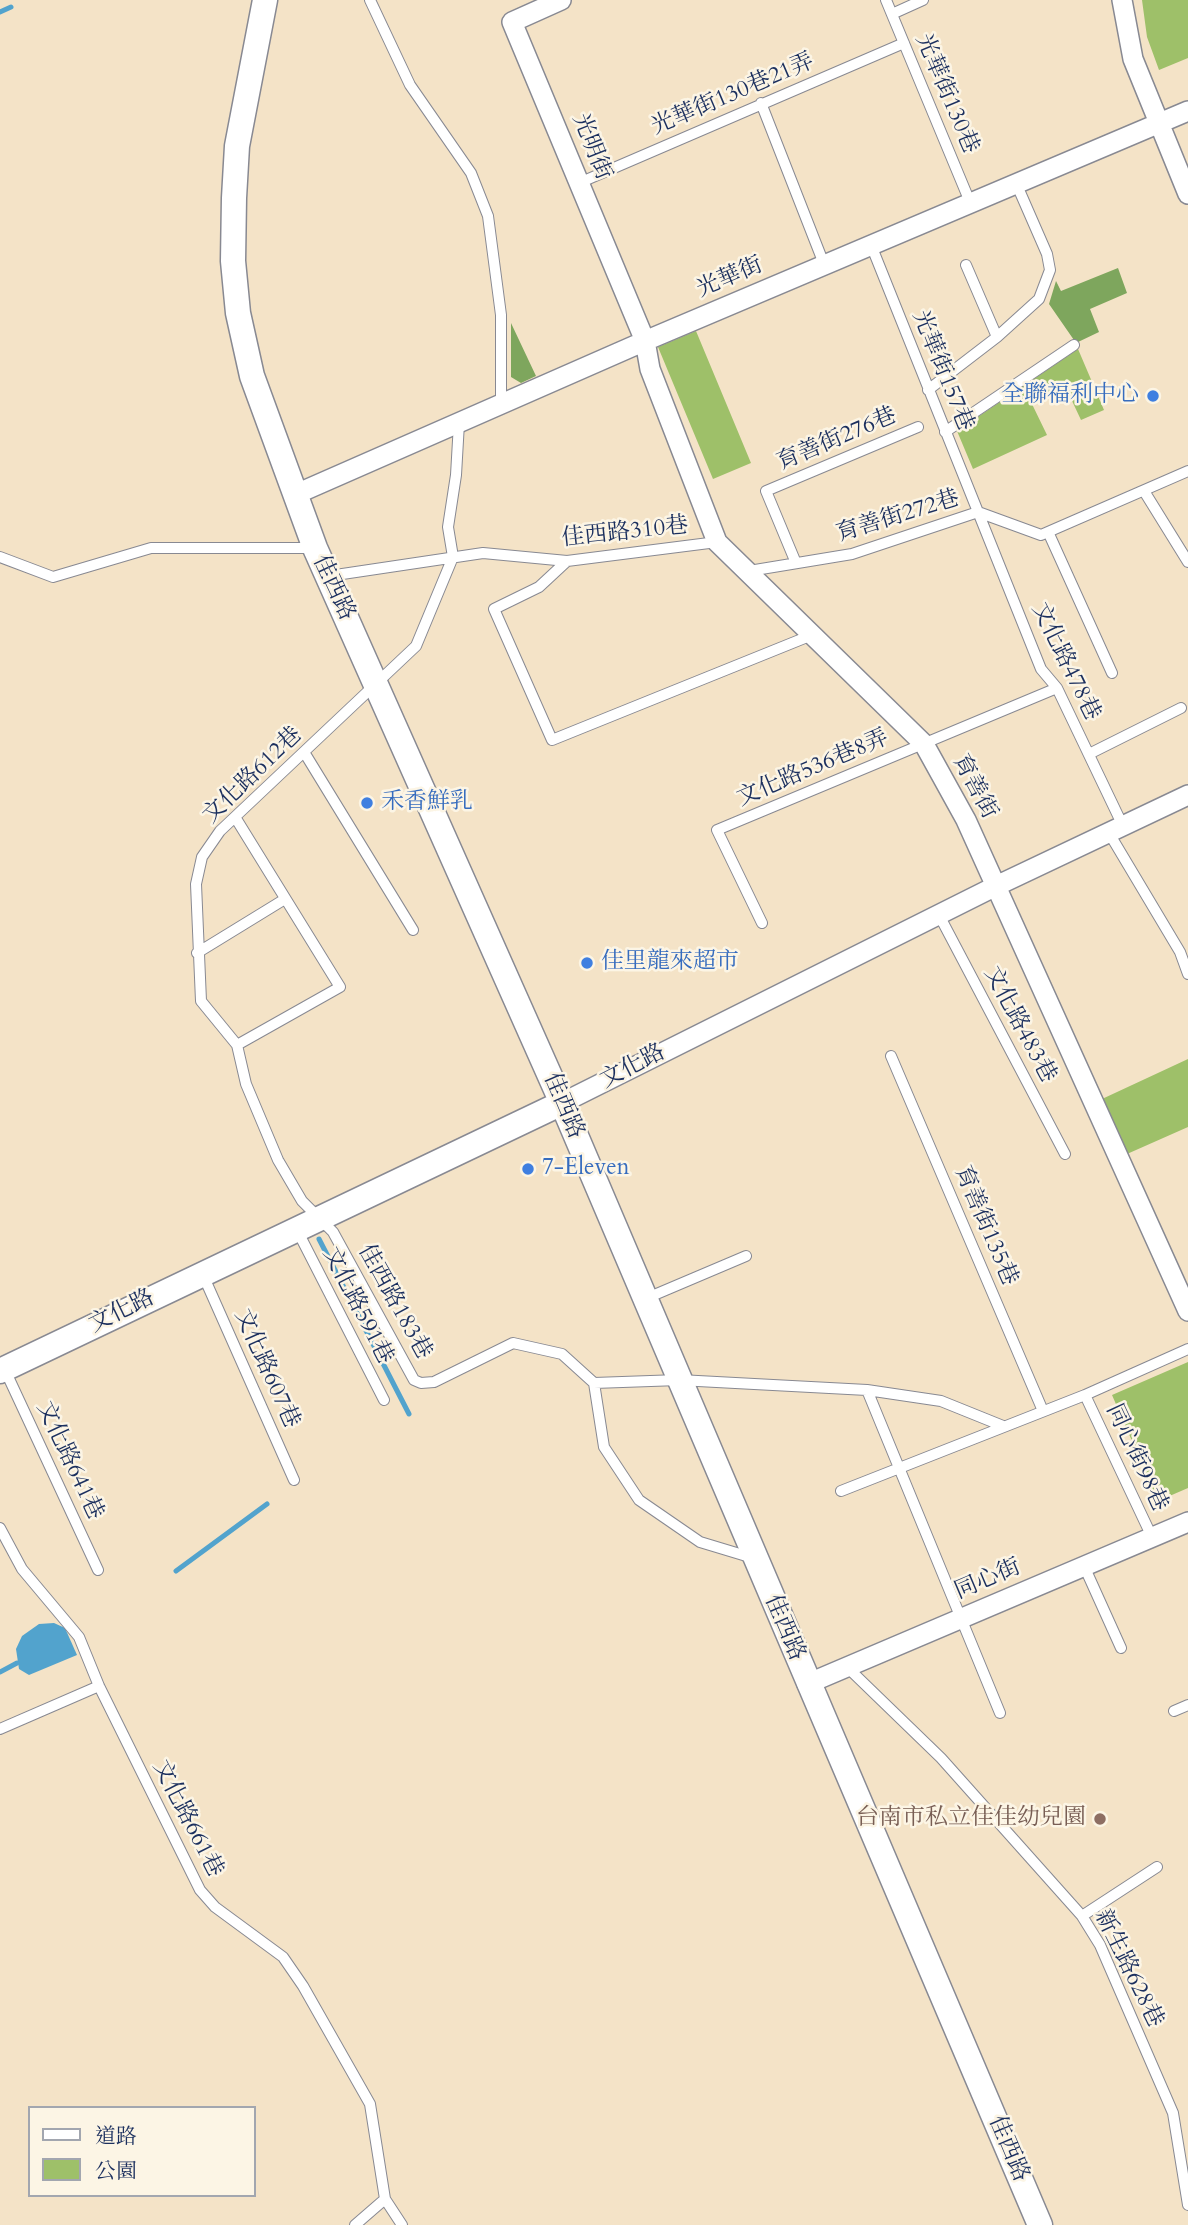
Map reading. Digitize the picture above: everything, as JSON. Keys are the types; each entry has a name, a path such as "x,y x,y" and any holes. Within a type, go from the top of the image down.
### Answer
{"street":[{"name":"佳西路","path":"265,0 237,146 233,261 238,313 251,376 315,548 562,1103 807,1684 1040,2225"},
{"name":"光明街","path":"561,0 512,22 645,341"},
{"path":"1122,0 1133,60 1188,194"},
{"name":"光華街","path":"294,495 824,264 1188,111"},
{"name":"育善街","path":"645,341 650,369 717,542 924,744 966,820 1188,1311"},
{"name":"文化路","path":"2,1370 562,1103 995,887 1188,795"},
{"name":"同心街","path":"807,1684 1188,1522"}],"lane":[{"path":"370,0 410,85 471,173 488,216 501,315 501,405"},
{"name":"光華街130巷","path":"886,0 970,202"},
{"path":"892,14 923,0"},
{"name":"光華街130巷21弄","path":"579,183 904,43"},
{"path":"761,103 824,264"},
{"path":"928,390 997,337 1039,299 1050,270 1047,254 1016,183"},
{"name":"光華街157巷","path":"871,245 978,512"},
{"path":"966,265 997,337"},
{"path":"945,432 1073,345"},
{"path":"377,683 416,646 453,557 447,527 456,475 459,423"},
{"name":"育善街276巷","path":"796,563 766,491 918,427"},
{"path":"978,512 1032,534 1049,534 1188,471"},
{"path":"1144,491 1188,562"},
{"name":"育善街272巷","path":"747,571 852,554 978,512"},
{"name":"文化路478巷","path":"978,512 1041,668 1056,688 1089,754 1116,829 1180,953 1188,974"},
{"path":"1049,534 1112,673"},
{"name":"佳西路310巷","path":"329,576 483,553 566,561 717,542"},
{"path":"0,557 53,577 151,548 315,548"},
{"path":"566,561 540,587 494,609 552,740 812,635"},
{"name":"文化路612巷","path":"307,1224 302,1201 262,1129 246,1084 237,1045 201,1001 196,884 202,857 235,817 377,683"},
{"name":"文化路536巷8弄","path":"762,923 717,830 1056,688"},
{"path":"1089,754 1181,708"},
{"path":"304,752 413,930"},
{"path":"235,817 340,987 237,1045"},
{"path":"197,953 285,899"},
{"name":"文化路483巷","path":"939,915 1065,1154"},
{"name":"育善街135巷","path":"891,1056 1044,1411"},
{"name":"佳西路183巷","path":"307,1224 333,1232 414,1380 421,1383 434,1382 513,1343 562,1354 594,1383"},
{"name":"文化路591巷","path":"307,1224 384,1401"},
{"path":"645,1298 746,1256"},
{"name":"文化路607巷","path":"202,1273 294,1480"},
{"path":"841,1491 1085,1395 1188,1349"},
{"name":"文化路641巷","path":"2,1370 98,1570"},
{"path":"754,1558 700,1542 639,1500 604,1447 594,1383 679,1380 867,1390 942,1401 1003,1426"},
{"path":"867,1390 1000,1713"},
{"name":"同心街98巷","path":"1085,1395 1152,1537"},
{"name":"文化路661巷","path":"0,1528 22,1569 79,1637 99,1686 200,1890 215,1907 283,1957 370,2104 385,2199 402,2225"},
{"path":"1084,1566 1121,1648"},
{"name":"新生路628巷","path":"846,1667 942,1759 1082,1916 1100,1945 1173,2113 1188,2205"},
{"path":"0,1729 99,1686"},
{"path":"1174,1711 1188,1705"},
{"path":"1082,1916 1157,1867"},
{"path":"355,2225 385,2199"}],"green space":[{"path":"1142,0 1188,0 1188,58 1159,70 1147,37"},
{"path":"1118,268 1127,293 1090,309 1099,332 1076,343 1049,304 1056,281 1061,291"},
{"path":"511,323 536,376 521,383 511,377"},
{"path":"696,331 751,463 713,479 658,347"},
{"path":"1078,349 1104,410 1081,420 1065,386 1031,402 1047,435 973,469 957,431"},
{"path":"1188,1059 1188,1127 1127,1154 1102,1099"},
{"path":"1188,1362 1188,1488 1158,1501 1112,1395"}],"water":[{"path":"54,1623 65,1628 77,1655 29,1675 19,1669 16,1649 22,1636 39,1624"}],"waterway":[{"path":"0,12 11,7"},
{"path":"319,1239 409,1414"},
{"path":"176,1571 267,1504"},
{"path":"0,1672 17,1663"}],"place":[{"name":"全聯福利中心","path":"1153,396"},
{"name":"禾香鮮乳","path":"367,803"},
{"name":"佳里龍來超市","path":"587,963"},
{"name":"7-Eleven","path":"528,1169"},
{"name":"台南市私立佳佳幼兒園","path":"1100,1819"}]}
